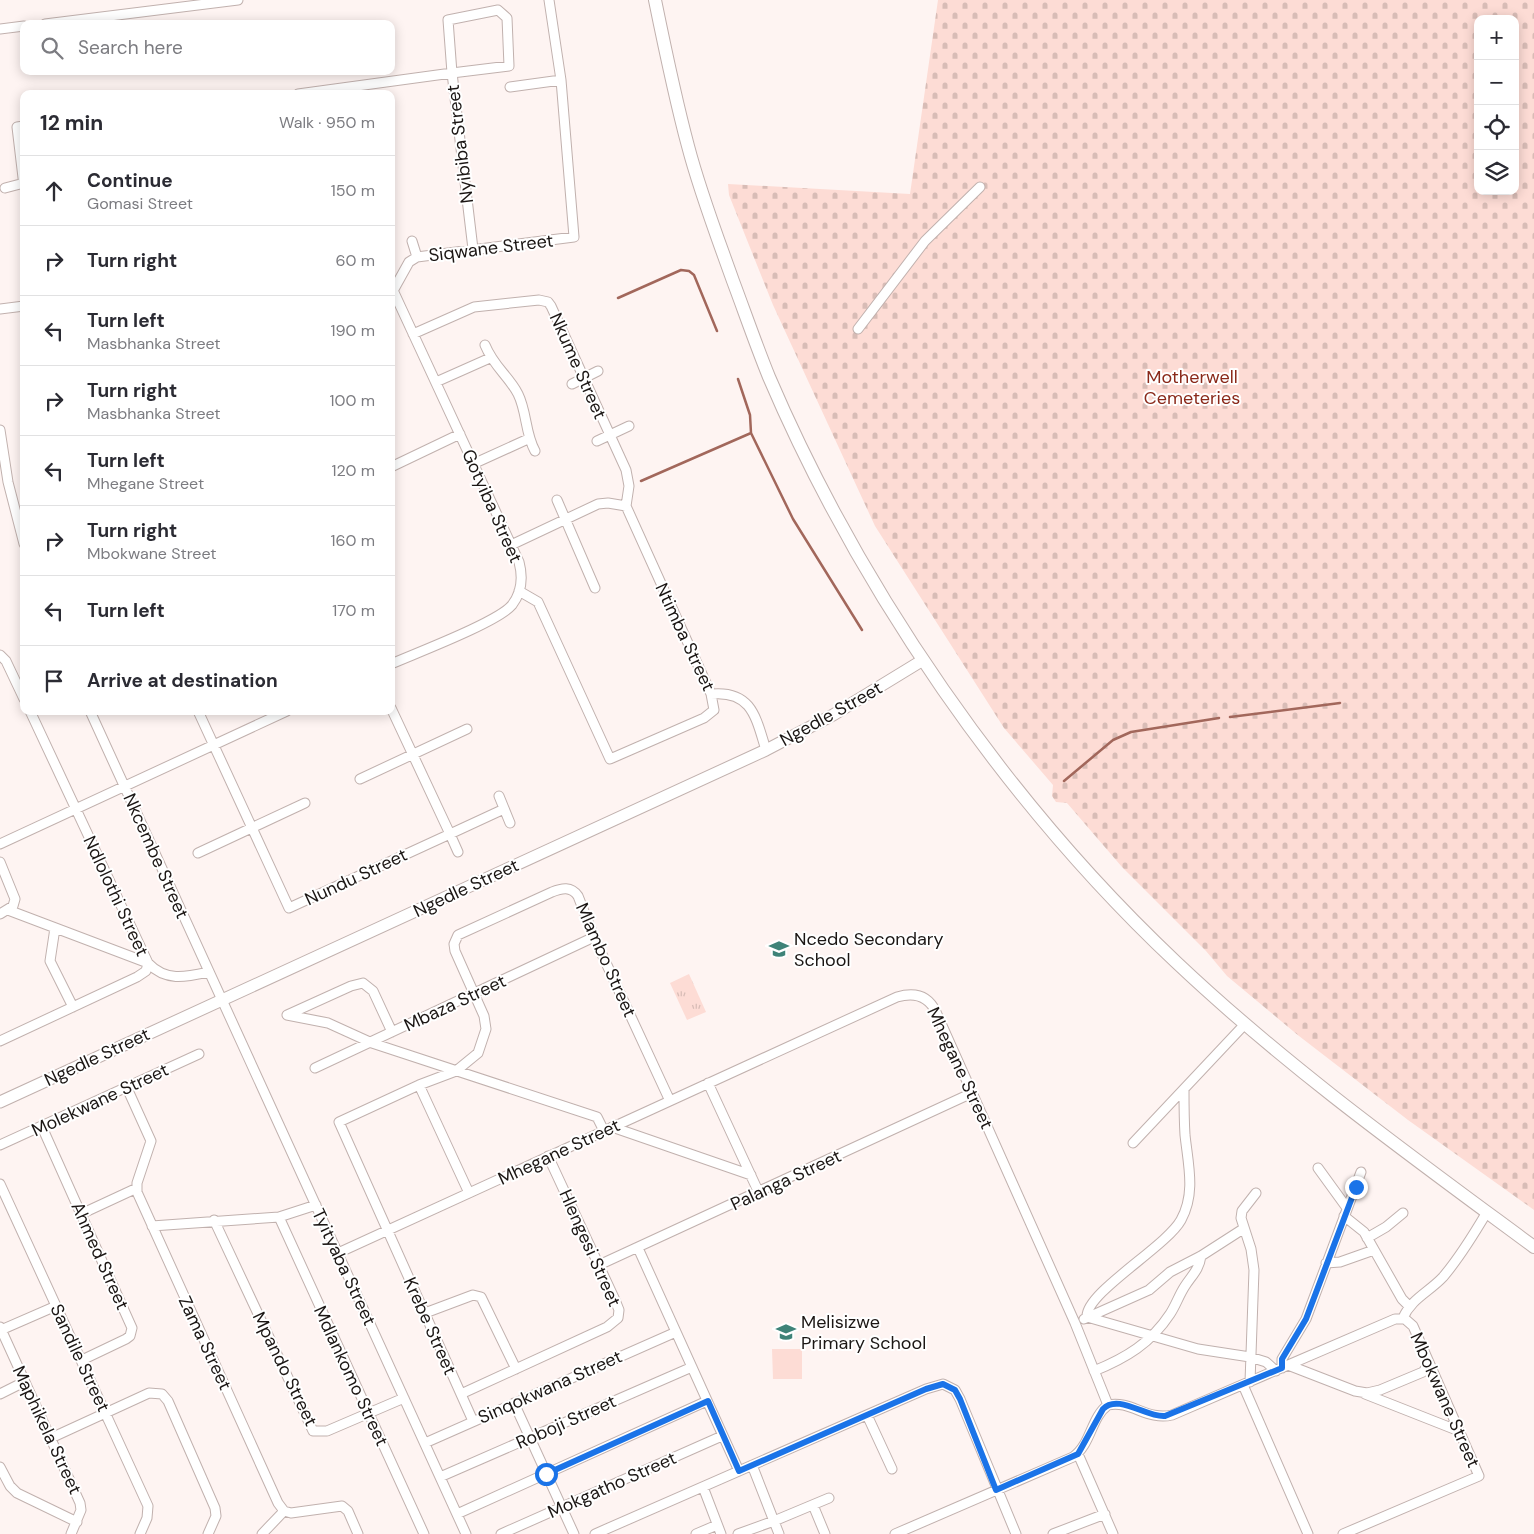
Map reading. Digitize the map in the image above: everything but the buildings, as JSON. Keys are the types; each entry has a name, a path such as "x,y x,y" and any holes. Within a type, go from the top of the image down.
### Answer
{"main road":[{"path":"655,0 669,66 696,172 710,216 769,376 822,488 874,581 923,660 1014,784 1088,872 1169,956 1245,1024 1324,1090 1534,1247"}],"street":[{"path":"77,20 238,0"},
{"path":"510,87 562,80 549,0"},
{"path":"486,11 501,11 507,18 509,66 452,73 448,20 486,11"},
{"path":"0,30 20,27"},
{"name":"Nyibiba Street","path":"327,90 452,73 473,249"},
{"name":"Siqwane Street","path":"395,285 410,262 417,257 574,237 562,80"},
{"path":"20,126 17,126 20,151"},
{"path":"5,188 20,185"},
{"path":"858,329 925,241 980,187"},
{"path":"412,240 417,257"},
{"name":"Gotyiba Street","path":"395,293 522,572 519,591"},
{"name":"Nkume Street","path":"413,334 474,308 544,301 551,306 582,379 628,475 626,506"},
{"path":"0,309 20,306"},
{"path":"485,345 490,358 510,382 521,400 528,439 535,450"},
{"path":"436,382 490,358"},
{"path":"572,384 598,371"},
{"path":"597,441 629,426"},
{"path":"0,430 8,482 20,528"},
{"path":"395,465 460,434"},
{"path":"473,464 528,439"},
{"path":"557,500 595,588"},
{"path":"510,544 604,503 626,506"},
{"name":"Ntimba Street","path":"519,591 538,602 610,759 711,713 714,705 711,694 626,506"},
{"path":"395,662 496,616 513,604 519,591"},
{"path":"0,655 6,661 20,691"},
{"name":"Ngedle Street","path":"0,1102 766,750 833,715 923,660"},
{"path":"711,694 728,693 742,698 754,715 766,750"},
{"name":"Ndlolothi Street","path":"0,1041 138,977 146,971 148,963 32,715"},
{"name":"Nkcembe Street","path":"92,715 222,1000"},
{"name":"Nundu Street","path":"200,715 250,828 289,908 504,809"},
{"path":"0,844 279,715"},
{"path":"394,715 458,852"},
{"path":"360,779 467,729"},
{"path":"499,796 510,823"},
{"path":"198,853 305,803"},
{"path":"0,862 16,899 15,904 4,912"},
{"name":"Mlambo Street","path":"388,1230 339,1122 419,1085 456,1071 472,1060 478,1053 486,1029 484,1016 455,951 454,944 458,935 552,892 565,888 574,891 578,896 594,937 670,1101"},
{"path":"4,912 54,928 148,963 157,972 170,976 188,977 209,972"},
{"path":"54,928 50,962 73,1007"},
{"name":"Mbaza Street","path":"315,1068 372,1043 594,937"},
{"path":"392,1032 373,991 362,983 351,986 287,1015 328,1023 372,1043 597,1117 608,1129 751,1175"},
{"name":"Mhegane Street","path":"338,1253 897,997 914,994 927,999 933,1006 1075,1323 1108,1405"},
{"name":"Tyityaba Street","path":"222,1000 466,1534"},
{"path":"1133,1143 1245,1024"},
{"name":"Molekwane Street","path":"0,1145 200,1054"},
{"path":"708,1083 759,1193"},
{"path":"419,1085 469,1193"},
{"path":"81,1214 137,1188 151,1141 128,1088"},
{"path":"1087,1317 1086,1312 1100,1292 1137,1263 1179,1223 1186,1210 1191,1188 1185,1133 1184,1089"},
{"name":"Palanga Street","path":"599,1265 759,1193 972,1093"},
{"name":"Ahmed Street","path":"42,1127 132,1328 130,1336 126,1339 82,1360"},
{"name":"Hlengesi Street","path":"461,1394 616,1321 619,1310 548,1156"},
{"path":"1318,1168 1346,1212 1367,1238 1402,1299 1409,1306"},
{"path":"1282,1368 1282,1359 1306,1319 1361,1172"},
{"name":"Sandile Street","path":"0,1184 148,1506 148,1518 140,1534"},
{"name":"Zama Street","path":"137,1188 152,1226 278,1502 284,1511"},
{"path":"1256,1193 1242,1211 1241,1218 1251,1249 1254,1270 1247,1383 1308,1534"},
{"path":"152,1226 214,1220 278,1218 316,1205"},
{"path":"1402,1318 1416,1298 1431,1289 1444,1275 1472,1238 1486,1212"},
{"path":"1367,1238 1386,1228 1403,1213"},
{"name":"Mdlankomo Street","path":"278,1218 424,1534"},
{"name":"Mpando Street","path":"214,1220 313,1431 327,1431 404,1398"},
{"path":"1075,1323 1150,1290 1170,1272 1201,1256 1243,1229"},
{"name":"Krebe Street","path":"388,1230 473,1421"},
{"path":"638,1248 739,1471"},
{"path":"1326,1263 1350,1259 1374,1250"},
{"path":"1094,1371 1130,1354 1154,1336 1171,1313 1184,1287 1200,1267 1201,1256"},
{"path":"425,1314 472,1295 481,1297 516,1369"},
{"path":"1,1329 56,1306"},
{"path":"1087,1317 1198,1349 1250,1357 1362,1393 1459,1431"},
{"name":"Mbokwane Street","path":"1108,1405 1117,1404 1153,1416 1165,1416 1395,1319 1402,1318 1411,1324 1479,1476 1344,1534"},
{"name":"Maphikela Street","path":"1,1329 82,1506 71,1534"},
{"name":"Sinqokwana Street","path":"425,1443 676,1332"},
{"path":"1362,1393 1380,1390 1423,1372 1428,1365"},
{"name":"Roboji Street","path":"440,1477 692,1367"},
{"path":"0,1394 24,1382"},
{"path":"595,1534 936,1385 950,1386 960,1399 996,1490 1016,1534"},
{"path":"51,1438 149,1393 158,1393 165,1397 215,1508 216,1516 208,1534"},
{"path":"457,1514 708,1401"},
{"path":"514,1403 574,1534"},
{"path":"894,1534 1078,1454 1103,1409 1108,1405"},
{"path":"867,1415 892,1469"},
{"name":"Mokgatho Street","path":"501,1534 722,1436"},
{"path":"1078,1454 1113,1534"},
{"path":"752,1465 780,1534"},
{"path":"0,1467 10,1486 17,1493 77,1522"},
{"path":"703,1487 721,1534"},
{"path":"738,1534 829,1498"},
{"path":"812,1505 825,1534"},
{"path":"262,1534 284,1511 295,1513 332,1506 342,1506 348,1511 358,1534"},
{"path":"1053,1534 1105,1514"},
{"path":"696,1534 717,1525"},
{"path":"916,1525 919,1534"}],"green space":[{"name":"Motherwell Cemeteries","path":"938,0 1534,0 1534,1210 1408,1120 1299,1036 1227,976 1206,951 1122,867 1067,803 1056,802 1052,796 1053,785 1004,728 875,526 773,305 729,195 728,184 910,194"},
{"path":"689,974 706,1012 687,1020 670,983"},
{"path":"772,1349 802,1349 802,1379 773,1379"}],"waterway":[{"path":"618,298 681,270 689,271 694,275 717,331"},
{"path":"738,379 750,415 751,433"},
{"path":"641,481 751,433 793,519 862,630"},
{"path":"1230,717 1340,703"},
{"path":"1064,781 1113,740 1131,732 1219,718"}],"place":[{"name":"Ncedo Secondary School","path":"779,949"},
{"name":"Melisizwe Primary School","path":"786,1332"}],"route":[{"path":"546,1474 708,1401 739,1471 926,1389 943,1384 955,1390 960,1399 996,1490 1078,1454 1085,1445 1105,1406 1117,1404 1153,1416 1165,1416 1180,1412 1282,1368 1282,1359 1306,1319 1330,1251 1356,1187"}]}
